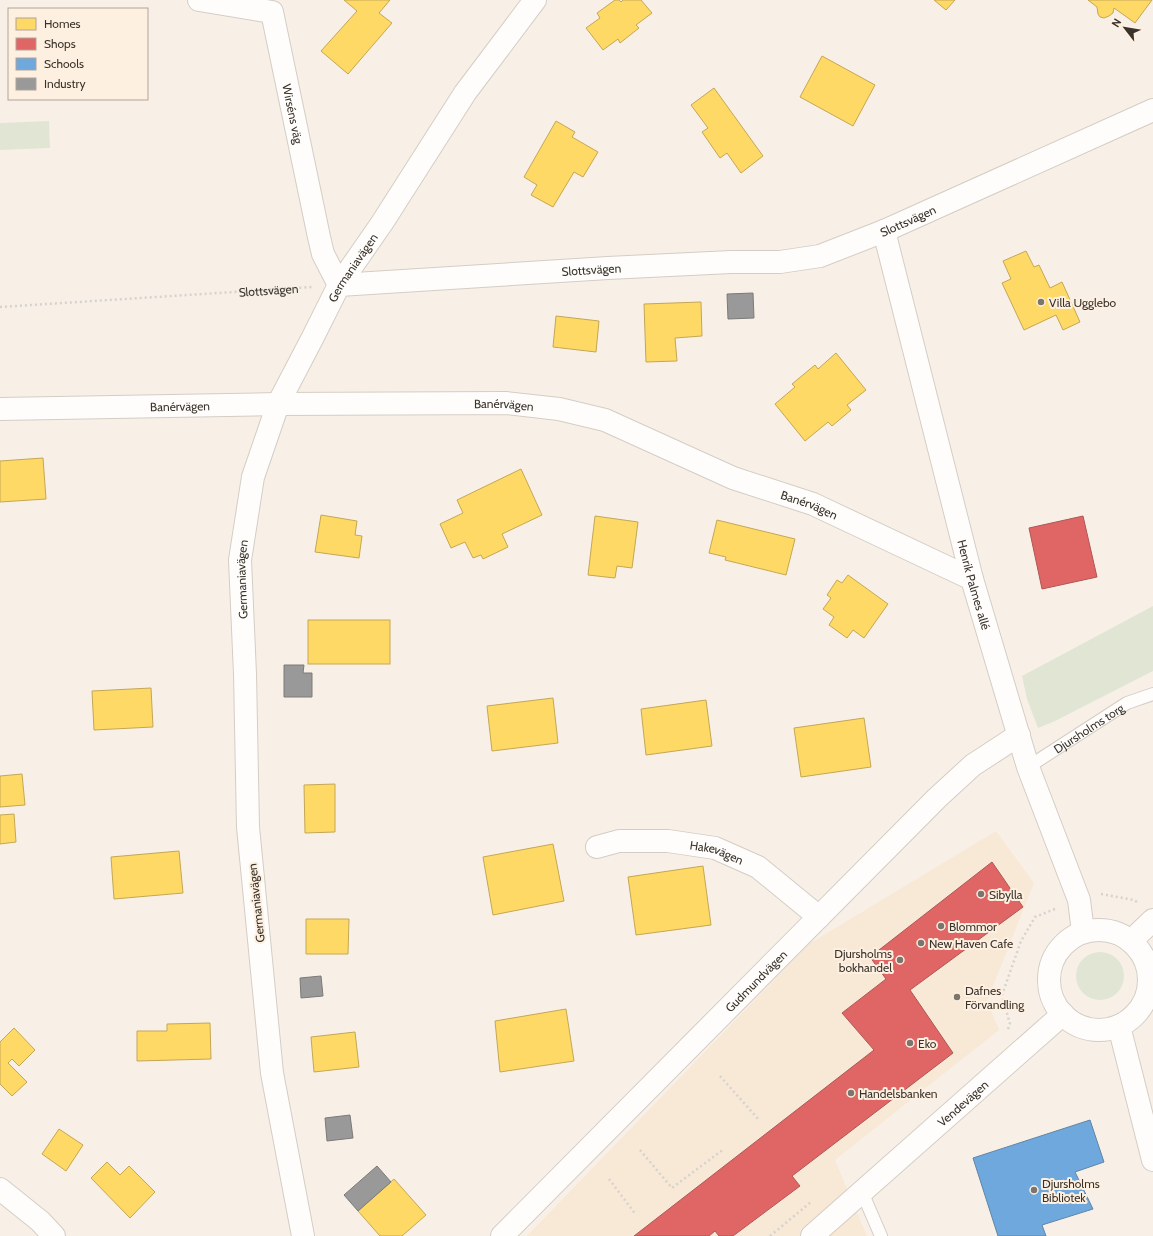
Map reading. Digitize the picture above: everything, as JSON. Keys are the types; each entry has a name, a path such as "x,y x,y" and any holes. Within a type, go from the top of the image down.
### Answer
{"street":[{"name":"Wirséns väg","path":"199,0 272,6 323,254 338,285"},
{"name":"Germaniavägen","path":"303,1236 272,1073 248,827 245,674 240,560 253,477 278,404 338,285 382,223 465,93 535,0"},
{"name":"Slottsvägen","path":"338,285 646,266 730,262 780,262 820,256 884,231 1153,110"},
{"name":"Henrik Palmes allé","path":"884,231 972,579 1028,768 1079,900 1083,932"},
{"name":"Banérvägen","path":"0,409 278,404 506,403 559,409 605,420 733,478 813,504 972,579"},
{"name":"Gudmundvägen","path":"502,1236 915,819 973,765 1019,735"},
{"name":"Hakevägen","path":"597,847 619,841 668,841 715,848 758,867 818,917"},
{"path":"1131,941 1147,914"},
{"path":"1100,930 1116,933 1131,941 1144,957 1150,977 1146,997 1136,1015 1119,1026 1104,1030 1089,1029 1075,1024 1063,1014 1054,1001 1049,984 1051,968 1057,953 1069,940 1083,932 1100,930"},
{"name":"Vendevägen","path":"812,1236 1063,1014"},
{"path":"1119,1026 1153,1160"},
{"path":"0,1189 40,1221 54,1236"}],"lane":[{"name":"Djursholms torg","path":"1028,768 1127,703 1153,694"},
{"path":"862,1192 881,1236"}],"path":[{"name":"Slottsvägen","path":"0,307 338,285"},
{"path":"1008,1031 1010,1024 1002,995 1021,941 1035,917 1097,893 1134,900 1147,914"},
{"path":"720,1076 759,1120"},
{"path":"640,1150 672,1188 724,1149"},
{"path":"609,1179 636,1215"}],"shaded area":[{"path":"996,831 1034,883 987,1001 999,1030 835,1160 867,1236 527,1236 809,944"}],"green space":[{"path":"49,121 50,148 0,150 0,123"},
{"path":"1153,606 1153,671 1053,722 1038,728 1027,699 1022,676"},
{"path":"1095,952 1105,952 1117,959 1124,971 1124,981 1117,993 1105,1000 1095,1000 1087,996 1080,989 1076,981 1076,971 1080,963 1087,956"}],"building: Homes":[{"path":"344,0 390,0 379,13 392,23 348,74 321,51 357,11"},
{"path":"615,0 619,0 621,2 623,0 641,0 652,13 636,25 639,28 620,43 618,39 603,50 586,28 600,18 597,13"},
{"path":"934,0 955,0 946,10"},
{"path":"1088,0 1152,0 1135,23 1114,8 1113,13 1109,16 1104,18 1100,17 1097,7"},
{"path":"822,56 875,85 853,126 800,97"},
{"path":"714,88 763,156 741,173 727,153 720,158 702,132 708,128 691,105"},
{"path":"556,121 575,132 572,137 598,152 583,177 574,172 553,207 531,195 537,185 524,177"},
{"name":"Villa Ugglebo","path":"1026,251 1034,267 1039,265 1050,288 1062,282 1080,322 1063,330 1056,315 1024,330 1002,283 1011,279 1003,261"},
{"path":"701,302 702,336 675,338 677,361 646,362 644,304"},
{"path":"556,316 599,321 596,352 553,347"},
{"path":"836,353 866,390 847,405 851,410 832,426 828,422 805,441 775,404 795,387 792,384 815,365 818,369"},
{"path":"43,458 46,499 0,502 0,461"},
{"path":"521,469 542,515 502,534 508,547 483,559 481,555 473,558 465,542 451,548 440,524 463,513 457,500"},
{"path":"321,515 357,521 355,535 362,536 359,558 315,552"},
{"path":"595,516 638,522 632,568 617,566 615,578 588,575"},
{"path":"717,520 795,539 786,575 725,560 726,557 709,553"},
{"path":"848,575 888,604 864,638 853,630 847,638 829,625 834,617 823,609 831,598 827,595 837,580 842,583"},
{"path":"308,620 390,620 390,664 308,664"},
{"path":"151,688 153,727 94,730 92,691"},
{"path":"553,698 558,743 492,751 487,706"},
{"path":"706,700 712,746 646,755 641,709"},
{"path":"864,718 871,767 801,777 794,728"},
{"path":"22,774 25,805 0,807 0,776"},
{"path":"335,784 335,832 305,833 304,785"},
{"path":"14,814 16,842 0,844 0,815"},
{"path":"553,844 564,901 493,915 483,857"},
{"path":"179,851 183,893 114,899 111,857"},
{"path":"703,866 711,925 636,935 628,877"},
{"path":"306,919 349,919 348,954 306,954"},
{"path":"566,1009 574,1061 500,1072 495,1021"},
{"path":"210,1023 211,1059 137,1061 137,1031 167,1031 167,1024"},
{"path":"14,1028 35,1050 19,1066 12,1059 8,1063 27,1082 12,1096 0,1084 0,1042"},
{"path":"355,1032 359,1067 314,1072 311,1037"},
{"path":"59,1129 83,1145 66,1171 42,1154"},
{"path":"107,1162 120,1175 129,1166 155,1192 130,1218 91,1178"},
{"path":"394,1179 426,1215 402,1236 380,1236 358,1211"}],"building: Shops":[{"path":"1083,516 1097,577 1042,589 1029,528"},
{"path":"992,862 1023,907 910,990 953,1053 792,1176 800,1186 733,1236 719,1236 715,1231 709,1236 634,1236 874,1050 842,1013 886,979 870,957"}],"building: Schools":[{"name":"Djursholms Bibliotek","path":"1090,1120 1104,1162 1075,1172 1093,1209 1042,1225 1046,1236 998,1236 973,1158"}],"building: Industry":[{"path":"753,293 754,318 728,319 727,294"},
{"path":"284,665 304,665 303,673 312,673 312,697 284,697"},
{"path":"321,976 323,996 301,998 300,978"},
{"path":"350,1115 353,1138 327,1141 325,1118"},
{"path":"377,1166 391,1182 358,1211 344,1195"}],"place":[{"name":"Villa Ugglebo","path":"1041,302"},
{"name":"Sibylla","path":"981,894"},
{"name":"Blommor","path":"941,926"},
{"name":"New Haven Cafe","path":"921,943"},
{"name":"Djursholms bokhandel","path":"900,960"},
{"name":"Dafnes Förvandling","path":"957,997"},
{"name":"Eko","path":"910,1043"},
{"name":"Handelsbanken","path":"851,1093"},
{"name":"Djursholms Bibliotek","path":"1034,1190"}]}
